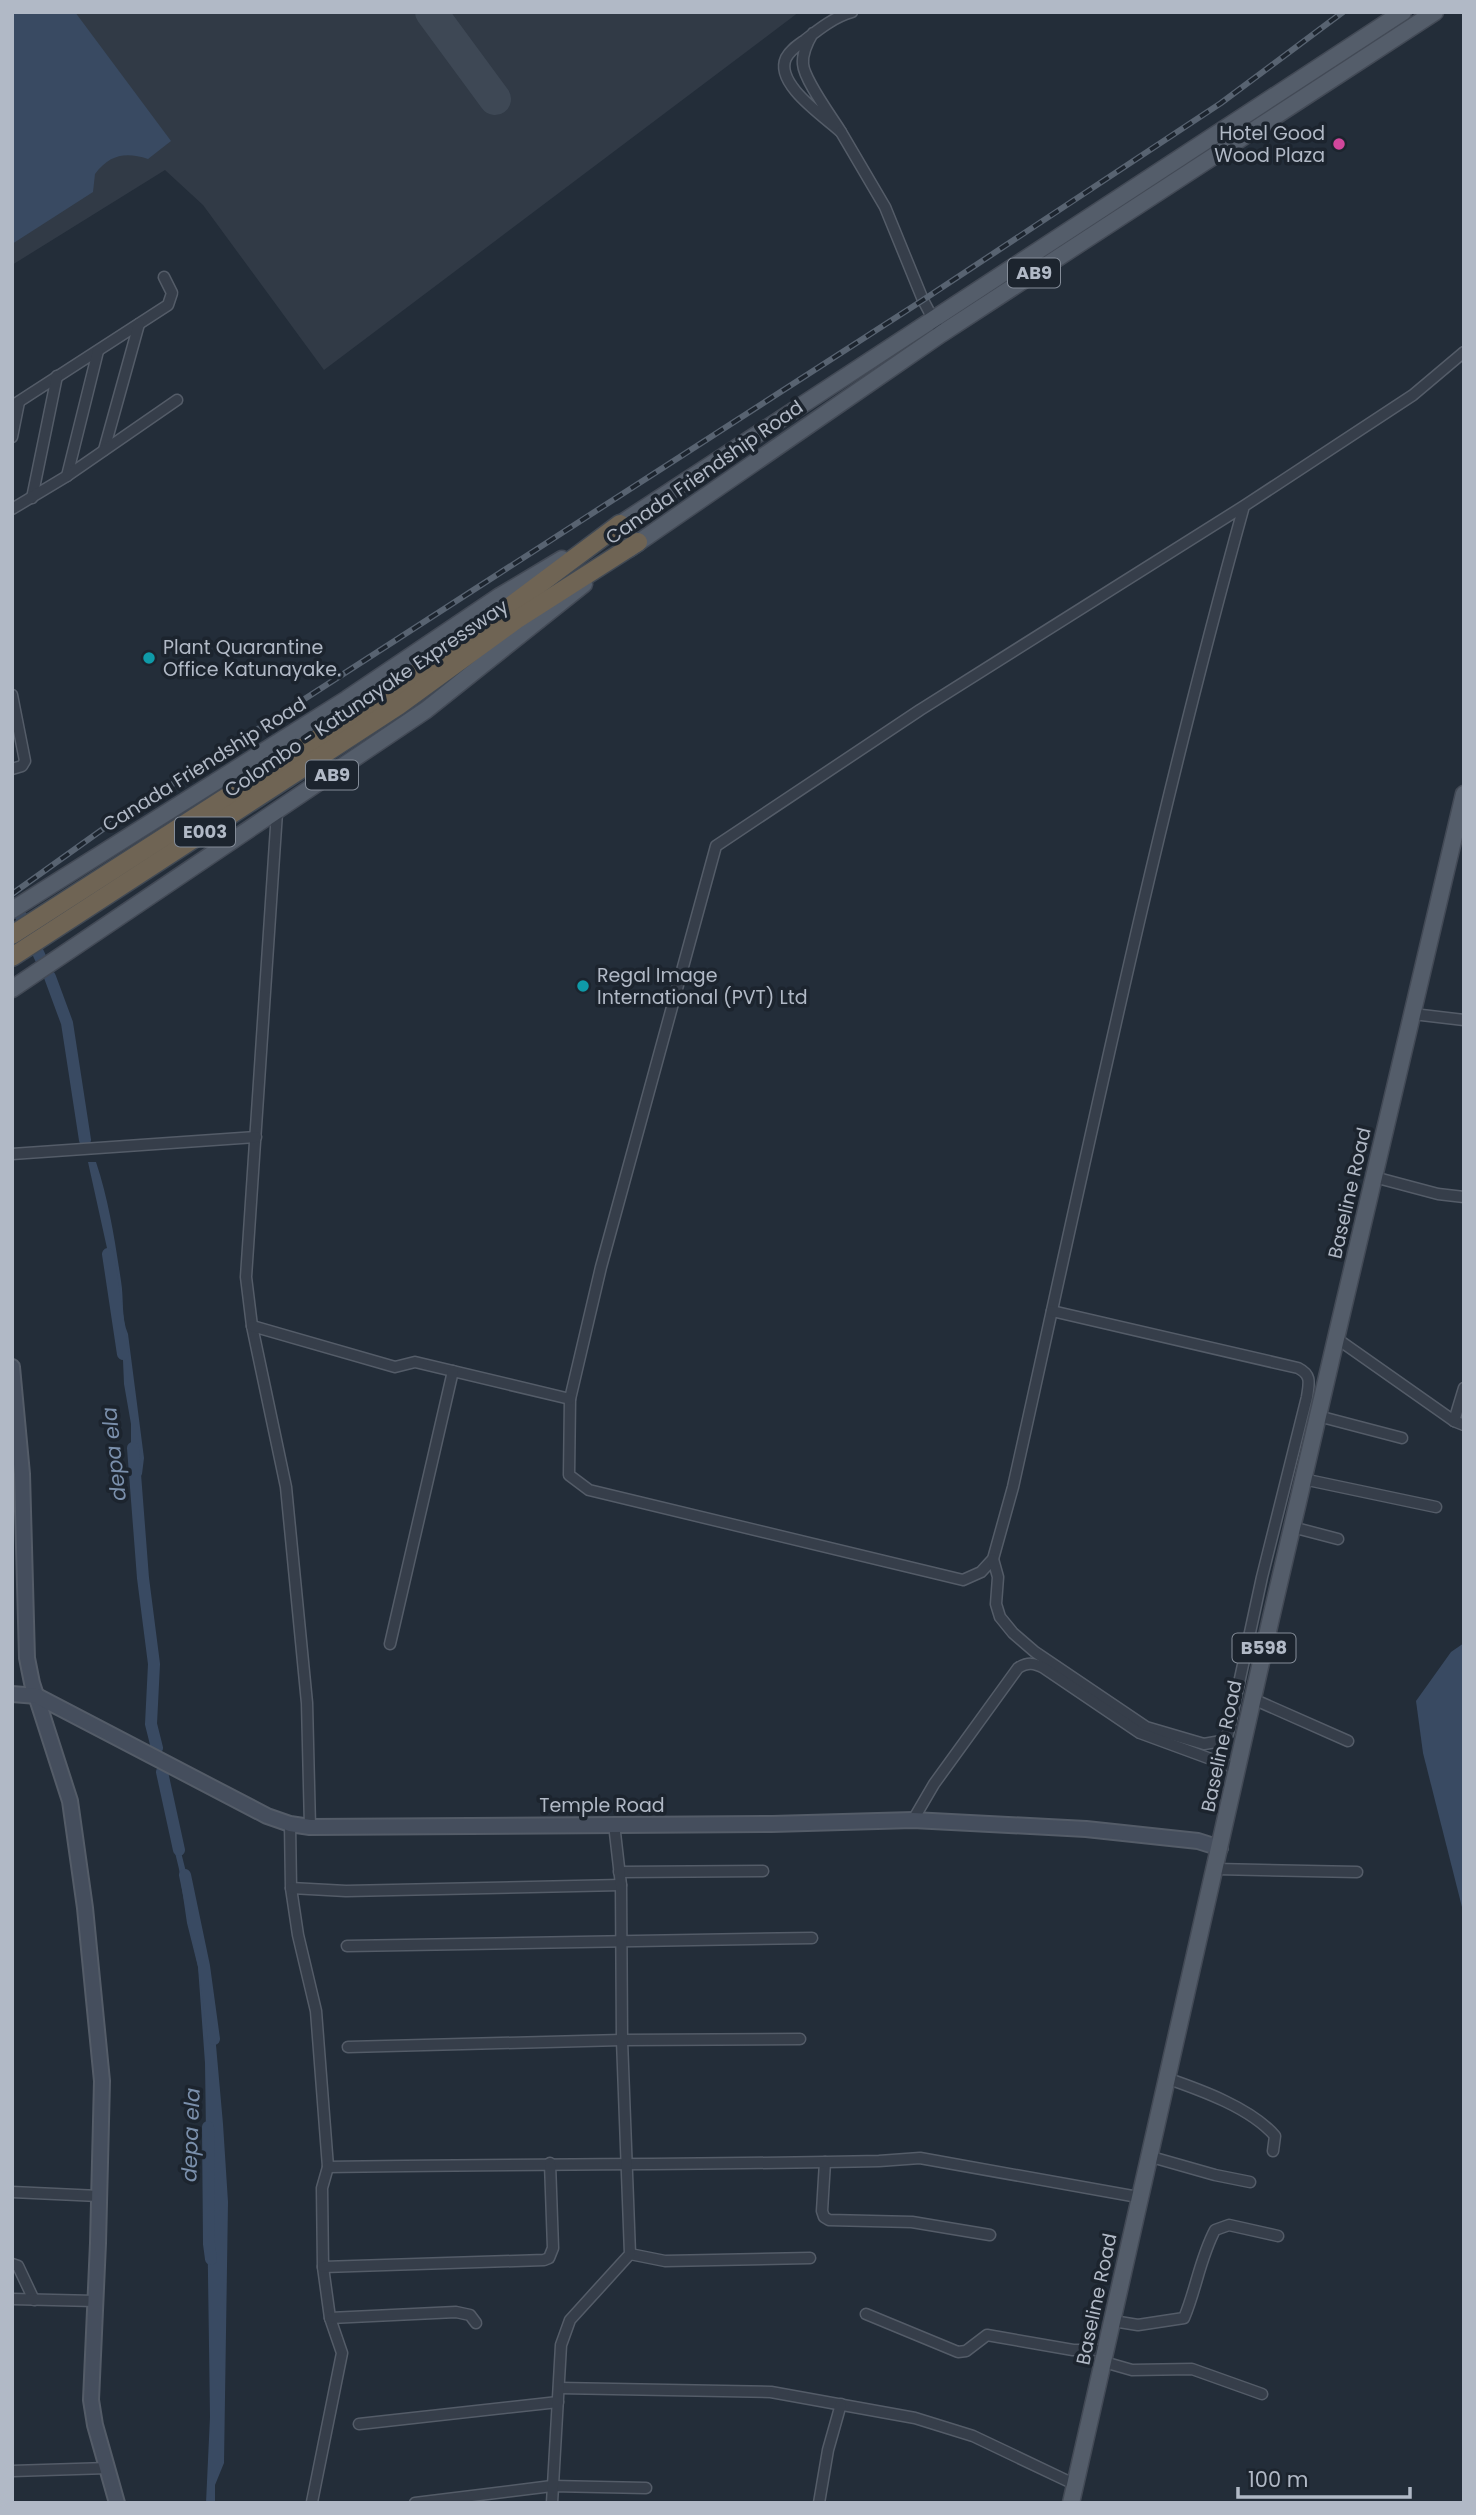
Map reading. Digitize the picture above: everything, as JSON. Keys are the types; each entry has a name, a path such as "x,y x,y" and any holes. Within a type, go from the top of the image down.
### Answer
{"highway":[{"name":"Colombo - Katunayake Expressway","path":"12,957 392,700 501,613 620,524"},
{"name":"Colombo - Katunayake Expressway","path":"12,935 392,700 638,542"}],"main road":[{"name":"Canada Friendship Road","path":"12,989 426,710 638,542 937,328 1403,12"},
{"name":"Canada Friendship Road","path":"12,910 347,699 500,596 937,328 1435,12"},
{"name":"Baseline Road","path":"1072,2503 1148,2155 1216,1869 1303,1479 1464,794"}],"street":[{"path":"841,132 800,96 785,76 784,63 790,51 813,33 852,12"},
{"path":"813,33 803,55 804,73 885,207 937,328"},
{"path":"12,437 16,404 168,305 172,293 164,277"},
{"path":"104,450 139,324"},
{"path":"67,477 98,351"},
{"path":"1244,506 1209,631 1141,913 1013,1487 993,1559 981,1572 963,1580 589,1490 569,1475 570,1399 601,1267 716,846 920,710 1244,506 1413,395 1464,352"},
{"path":"32,498 57,376"},
{"path":"12,509 67,477 177,400"},
{"path":"12,695 25,761 22,766 12,769"},
{"path":"276,813 246,1277 252,1326 286,1487 307,1703 310,1827"},
{"path":"1413,1014 1464,1020"},
{"path":"12,1154 256,1137"},
{"path":"1374,1177 1438,1194 1464,1197"},
{"path":"993,1559 998,1577 996,1604 1000,1617 1013,1633 1035,1652 1146,1727 1204,1744 1222,1741 1228,1734 1262,1577 1307,1397 1309,1377 1298,1368 1052,1311"},
{"path":"252,1326 395,1367 415,1362 570,1399"},
{"path":"1336,1338 1459,1423 1464,1388"},
{"path":"12,1367 26,1555 25,1638 28,1669 70,1801 85,1908 102,2081 91,2400 94,2425 117,2503"},
{"path":"390,1643 453,1371"},
{"path":"1318,1416 1402,1438"},
{"path":"1303,1479 1436,1507"},
{"path":"1292,1527 1338,1539"},
{"path":"913,1820 934,1784 1018,1668 1026,1664 1044,1668 1140,1733 1238,1769"},
{"name":"Temple Road","path":"12,1694 37,1696 267,1816 310,1827 772,1824 913,1820 1086,1829 1198,1841 1220,1849"},
{"path":"1253,1699 1348,1741"},
{"path":"290,1824 291,1888 298,1935 316,2011 328,2167 322,2188 323,2267 330,2318 342,2353 312,2502"},
{"path":"552,2503 561,2345 570,2320 630,2254 622,2040 621,1885 614,1824"},
{"path":"1216,1869 1357,1872"},
{"path":"620,1872 763,1871"},
{"path":"291,1888 346,1891 621,1885"},
{"path":"347,1946 813,1938"},
{"path":"348,2047 622,2040 800,2039"},
{"path":"1166,2078 1221,2100 1264,2125 1275,2136 1273,2151"},
{"path":"1148,2155 1215,2175 1250,2182"},
{"path":"328,2167 550,2163 627,2166 920,2158 1139,2197"},
{"path":"825,2162 822,2211 824,2217 829,2220 912,2222 990,2235"},
{"path":"323,2267 549,2258 553,2248 550,2163"},
{"path":"12,2192 99,2196"},
{"path":"1113,2322 1138,2325 1184,2318 1192,2300 1208,2242 1215,2230 1229,2225 1278,2236"},
{"path":"630,2254 665,2261 810,2258"},
{"path":"12,2264 18,2266 34,2300"},
{"path":"12,2299 95,2301"},
{"path":"330,2318 456,2312 470,2315 476,2323"},
{"path":"866,2314 958,2352 966,2351 987,2335 1105,2356 1132,2370 1192,2368 1262,2394"},
{"path":"559,2388 771,2392 841,2404 915,2418 973,2436 1076,2485"},
{"path":"359,2424 558,2402"},
{"path":"819,2503 828,2450 841,2404"},
{"path":"12,2471 108,2468"},
{"path":"415,2503 552,2486 646,2488"}],"shaded area":[{"path":"12,12 799,12 324,370 203,205 165,170 12,265"}],"water":[{"path":"12,12 75,12 171,141 148,159 126,155 107,162 95,174 93,192 12,244"},
{"path":"88,1162 96,1162 101,1177 122,1288 124,1322 128,1334 144,1458 139,1480 131,1446 122,1337 118,1322 118,1298"},
{"path":"1464,1643 1464,1915 1423,1753 1416,1701 1451,1652"},
{"path":"171,1836 177,1836 186,1872 191,1916 210,1979 208,2001 215,2034 223,2124 228,2202 224,2463 215,2485 215,2503 206,2503 210,2417 205,2063 198,1967"}],"waterway":[{"name":"depa ela","path":"21,916 41,959"},
{"name":"depa ela","path":"50,977 67,1023 85,1140"},
{"name":"depa ela","path":"108,1254 123,1354"},
{"name":"depa ela","path":"133,1448 143,1578 154,1664 151,1724 157,1748"},
{"name":"depa ela","path":"162,1772 179,1850"},
{"name":"depa ela","path":"185,1875 204,1966 214,2039"},
{"name":"depa ela","path":"208,2127 211,2259"}],"taxiway":[{"path":"431,12 495,99"}],"railway":[{"path":"12,894 103,829 923,300 1221,103 1343,12"}],"place":[{"name":"Hotel Good Wood Plaza","path":"1339,144"},
{"name":"Plant Quarantine Office Katunayake.","path":"149,658"},
{"name":"Regal Image International (PVT) Ltd","path":"583,986"}]}
